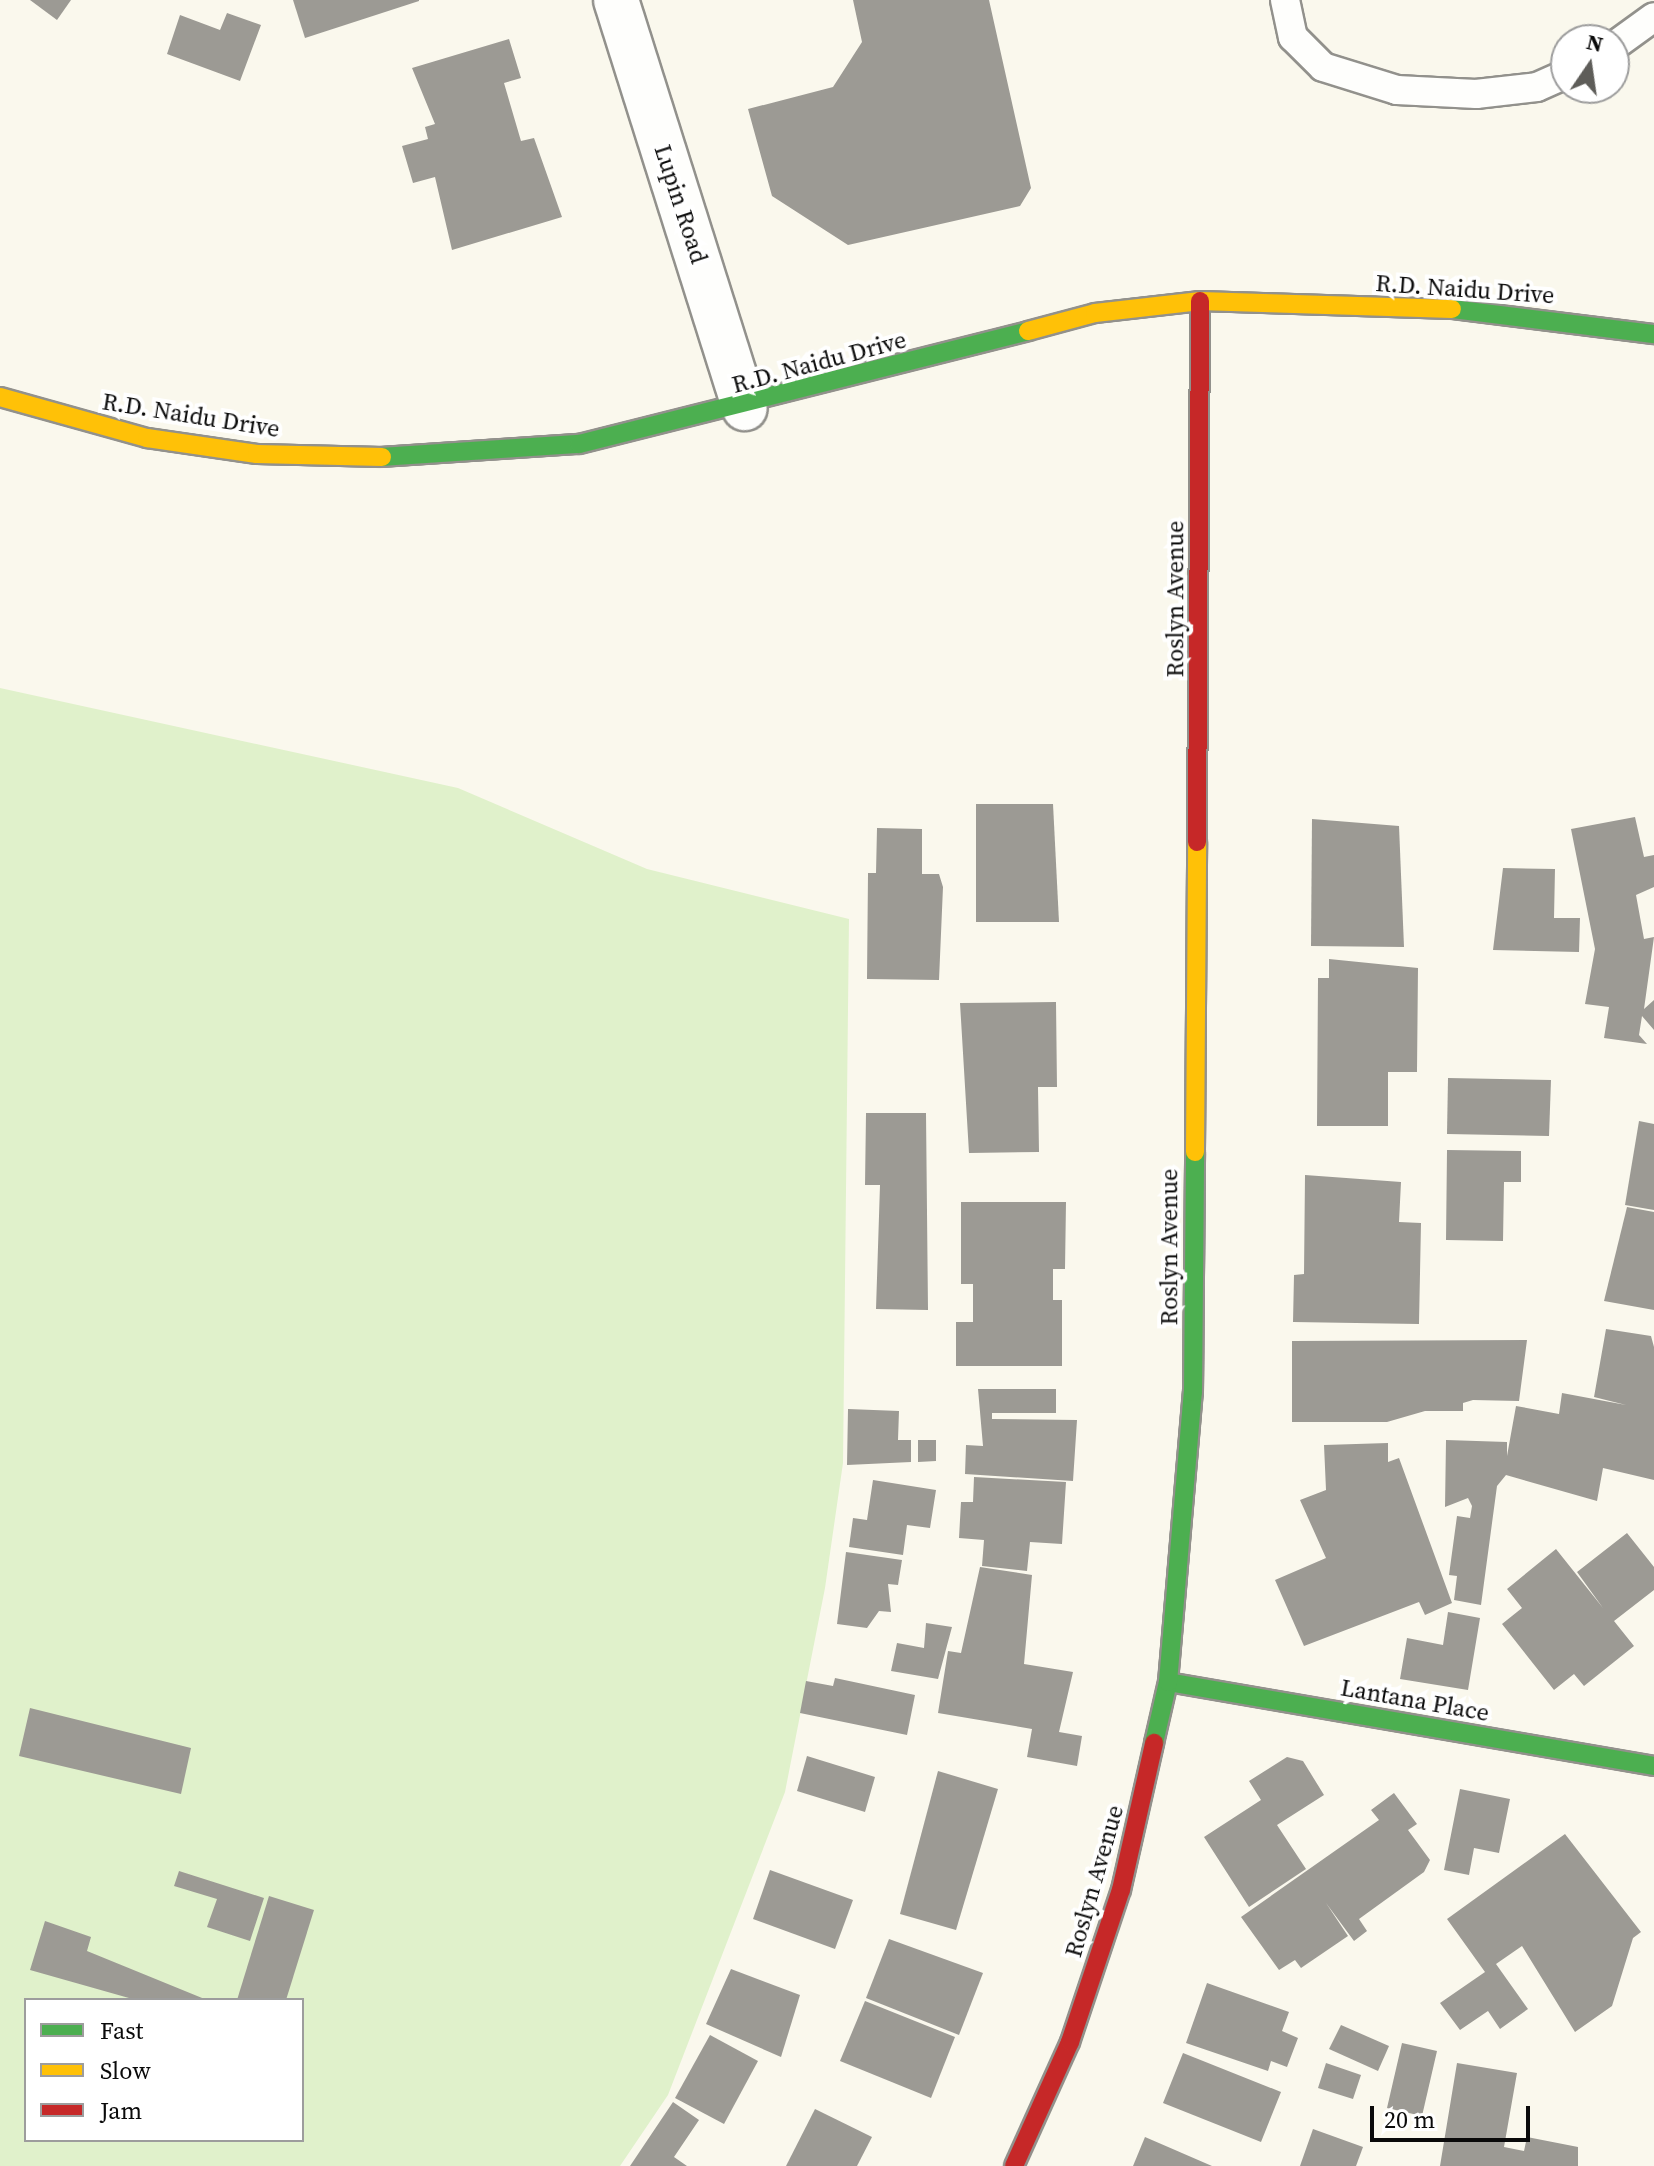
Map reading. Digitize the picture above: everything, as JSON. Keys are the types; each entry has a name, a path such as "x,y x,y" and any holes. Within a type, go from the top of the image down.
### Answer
{"street":[{"name":"Lupin Road","path":"616,0 745,408"},
{"name":"R.D. Naidu Drive","path":"0,397 147,438 340,459 500,454 745,408 1095,313 1200,301 1457,309 1653,332"},
{"name":"Roslyn Avenue","path":"1014,2166 1070,2042 1121,1890 1168,1682 1193,1392 1200,301"},
{"name":"Lantana Place","path":"1168,1682 1654,1766"}],"lane":[{"path":"1285,0 1293,37 1323,67 1397,90 1476,94 1537,87 1550,81"},
{"path":"1630,34 1654,17"}],"green space":[{"path":"0,688 458,788 647,869 849,919 843,1463 825,1588 785,1792 668,2095 620,2166 0,2166"}],"building":[{"path":"30,0 71,0 57,20"},
{"path":"293,0 419,0 419,1 305,38"},
{"path":"853,0 989,0 1031,188 1020,206 848,245 772,196 748,109 833,87 862,42"},
{"path":"227,13 261,25 240,81 167,54 180,15 220,30"},
{"path":"509,39 521,78 504,83 521,141 534,138 562,217 452,250 435,177 413,183 402,146 428,139 425,127 435,124 412,68"},
{"path":"976,804 1053,804 1059,922 976,922"},
{"path":"1635,817 1644,857 1654,855 1654,887 1636,895 1644,939 1654,937 1644,1009 1654,1000 1654,1030 1642,1016 1639,1035 1647,1044 1604,1038 1609,1007 1585,1004 1595,949 1571,829"},
{"path":"1312,819 1399,826 1404,947 1311,946"},
{"path":"877,828 922,829 922,874 939,874 943,887 939,980 867,979 868,873 876,873"},
{"path":"1503,868 1555,869 1554,918 1580,918 1579,952 1493,950"},
{"path":"1329,959 1418,968 1417,1072 1388,1072 1388,1126 1317,1126 1318,978 1329,978"},
{"path":"1056,1002 1057,1087 1038,1087 1039,1152 969,1153 960,1003"},
{"path":"1448,1078 1551,1080 1549,1136 1447,1134"},
{"path":"866,1113 926,1113 928,1310 876,1309 880,1185 865,1185"},
{"path":"1639,1121 1654,1124 1654,1210 1625,1205"},
{"path":"1447,1150 1521,1151 1521,1182 1504,1182 1503,1241 1446,1240"},
{"path":"1305,1175 1401,1182 1399,1222 1421,1223 1419,1324 1293,1322 1294,1275 1304,1274"},
{"path":"961,1202 1066,1202 1065,1269 1053,1269 1053,1300 1062,1300 1062,1366 956,1366 956,1322 973,1322 973,1284 961,1284"},
{"path":"1627,1207 1654,1212 1654,1310 1604,1301"},
{"path":"1606,1329 1651,1336 1654,1347 1654,1480 1603,1468 1597,1501 1506,1475 1497,1486 1481,1605 1454,1600 1457,1576 1449,1575 1457,1516 1470,1518 1472,1506 1468,1498 1445,1507 1446,1440 1507,1442 1507,1456 1516,1406 1559,1414 1562,1393 1626,1405 1594,1397"},
{"path":"1527,1340 1519,1401 1473,1400 1463,1403 1463,1411 1425,1411 1387,1422 1292,1422 1292,1341"},
{"path":"978,1389 1056,1389 1056,1413 992,1413 992,1419 1077,1420 1073,1481 965,1474 966,1445 983,1446"},
{"path":"848,1409 899,1411 898,1440 911,1440 911,1462 847,1465"},
{"path":"918,1440 936,1440 936,1461 918,1462"},
{"path":"1388,1443 1388,1462 1399,1458 1452,1603 1425,1615 1419,1602 1304,1646 1275,1580 1326,1558 1300,1500 1326,1490 1324,1445"},
{"path":"974,1477 1066,1482 1062,1544 1030,1542 1027,1571 982,1566 984,1540 959,1538 961,1502 973,1502"},
{"path":"873,1480 936,1490 930,1528 907,1525 903,1555 849,1547 853,1518 867,1520"},
{"path":"1627,1533 1654,1567 1654,1590 1614,1621 1634,1646 1584,1686 1574,1674 1554,1690 1502,1624 1522,1608 1507,1589 1556,1549 1603,1608 1577,1572"},
{"path":"846,1552 902,1560 898,1585 888,1584 891,1612 879,1611 867,1628 837,1624"},
{"path":"980,1567 1032,1575 1024,1664 1073,1672 1059,1732 1082,1736 1077,1766 1027,1757 1032,1729 938,1713 948,1651 961,1653"},
{"path":"1448,1612 1480,1618 1468,1690 1400,1679 1407,1638 1443,1645"},
{"path":"926,1623 952,1627 938,1679 891,1671 897,1643 924,1648"},
{"path":"835,1678 915,1695 907,1735 800,1713 806,1681 833,1686"},
{"path":"30,1708 191,1748 181,1794 19,1756"},
{"path":"807,1756 875,1777 865,1812 797,1791"},
{"path":"1287,1757 1303,1761 1324,1795 1277,1825 1306,1869 1249,1907 1204,1837 1261,1800 1249,1781"},
{"path":"938,1771 998,1789 956,1930 900,1914"},
{"path":"1460,1789 1510,1799 1499,1853 1474,1848 1469,1875 1444,1870"},
{"path":"1394,1793 1417,1824 1408,1830 1430,1860 1424,1872 1359,1919 1367,1931 1354,1941 1326,1903 1348,1936 1301,1968 1295,1960 1279,1970 1241,1917 1379,1820 1371,1810"},
{"path":"1565,1834 1641,1932 1633,1938 1612,2006 1575,2032 1522,1946 1496,1964 1528,2009 1500,2029 1488,2011 1460,2030 1440,2003 1485,1972 1447,1919"},
{"path":"770,1870 853,1900 835,1949 753,1919"},
{"path":"179,1871 264,1898 250,1941 207,1927 217,1899 174,1886"},
{"path":"269,1896 314,1910 287,1998 238,1998"},
{"path":"45,1921 91,1937 87,1951 202,1998 129,1998 30,1970"},
{"path":"889,1939 983,1973 959,2035 866,1998"},
{"path":"731,1969 800,1995 781,2057 706,2024"},
{"path":"1207,1983 1289,2012 1282,2031 1298,2038 1287,2067 1271,2061 1268,2071 1186,2043"},
{"path":"865,2001 955,2037 931,2098 840,2061"},
{"path":"1341,2025 1389,2046 1378,2071 1329,2049"},
{"path":"710,2035 758,2061 724,2124 675,2098"},
{"path":"1402,2043 1437,2051 1422,2116 1387,2108"},
{"path":"1183,2053 1281,2092 1261,2142 1163,2103"},
{"path":"1326,2063 1361,2075 1353,2099 1318,2088"},
{"path":"1457,2063 1517,2073 1504,2147 1524,2151 1527,2137 1578,2147 1578,2166 1440,2166"},
{"path":"673,2102 699,2120 674,2157 687,2166 630,2166"},
{"path":"815,2109 872,2137 857,2166 786,2166"},
{"path":"1313,2129 1363,2147 1356,2166 1300,2166"},
{"path":"1145,2137 1212,2166 1133,2166"}],"traffic: fast":[{"path":"1452,309 1654,334"},
{"path":"382,457 579,444 1028,331"},
{"path":"1154,1743 1168,1682 1193,1392 1195,1152"},
{"path":"1168,1682 1654,1766"}],"traffic: slow":[{"path":"1028,331 1095,313 1200,301 1452,309"},
{"path":"0,397 147,438 257,454 382,457"},
{"path":"1195,1152 1197,842"}],"traffic: jam":[{"path":"1197,842 1200,301"},
{"path":"1014,2166 1070,2042 1121,1890 1154,1743"}]}
